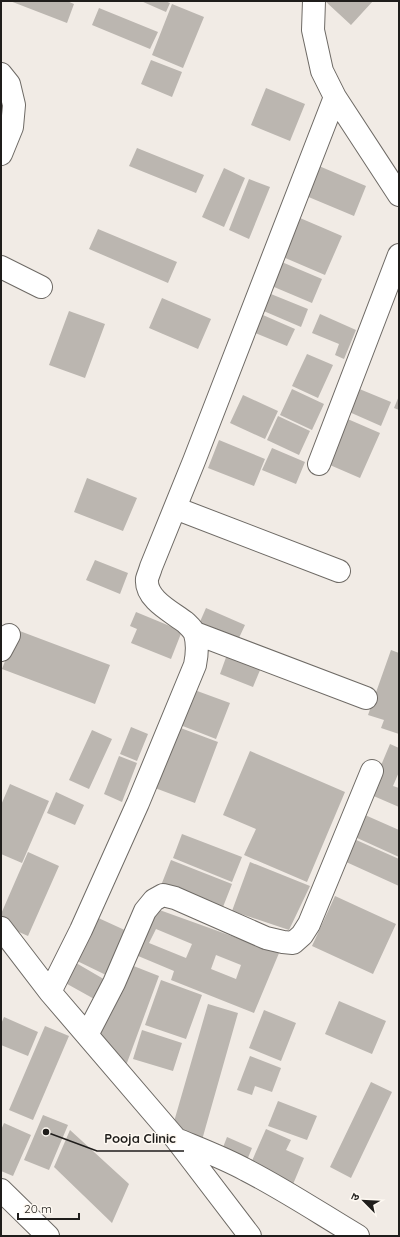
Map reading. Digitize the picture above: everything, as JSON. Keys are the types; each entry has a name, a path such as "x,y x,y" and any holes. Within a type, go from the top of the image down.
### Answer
{"street":[{"path":"314,1 313,30 322,72 335,97 399,196"},
{"path":"1,74 9,84 14,105 12,127 1,154"},
{"path":"50,992 85,923 138,803 195,665 197,651 194,634 189,625 162,607 150,591 147,581 151,567 335,97"},
{"path":"319,464 399,255"},
{"path":"1,267 41,287"},
{"path":"175,508 339,571"},
{"path":"194,634 366,698"},
{"path":"87,1035 114,983 136,930 146,911 154,900 164,896 175,898 266,938 293,943 302,935 309,924 372,771"},
{"path":"1,928 50,992 176,1139 250,1236"},
{"path":"176,1139 247,1170 358,1236"},
{"path":"1,1190 48,1236"}],"building":[{"path":"10,1 67,1 74,4 67,23"},
{"path":"141,1 165,1 170,3 166,12"},
{"path":"325,1 373,1 351,25"},
{"path":"172,4 204,17 183,68 152,55"},
{"path":"99,8 158,32 150,49 92,25"},
{"path":"151,60 182,72 172,97 141,84"},
{"path":"266,88 305,104 290,141 251,125"},
{"path":"137,148 204,175 196,193 129,166"},
{"path":"312,163 366,186 354,216 299,193"},
{"path":"224,168 245,178 224,227 202,217"},
{"path":"249,179 270,187 249,239 229,230"},
{"path":"293,215 342,236 325,275 276,254"},
{"path":"98,229 177,262 168,283 89,249"},
{"path":"277,260 322,279 312,303 267,284"},
{"path":"266,292 308,309 301,327 259,309"},
{"path":"162,298 211,319 198,349 149,328"},
{"path":"69,311 105,324 85,378 49,365"},
{"path":"256,312 295,329 287,346 248,330"},
{"path":"320,314 356,330 344,359 335,355 339,344 312,333"},
{"path":"307,354 333,365 318,398 292,386"},
{"path":"357,388 391,402 381,426 347,411"},
{"path":"292,389 324,404 312,430 280,415"},
{"path":"243,395 278,411 265,439 230,423"},
{"path":"399,396 399,410 394,408"},
{"path":"278,416 310,431 299,455 267,440"},
{"path":"343,417 380,433 360,478 323,462"},
{"path":"219,440 265,459 254,486 208,468"},
{"path":"272,448 305,462 296,484 262,470"},
{"path":"87,478 137,498 123,531 74,512"},
{"path":"95,560 128,573 120,594 86,580"},
{"path":"206,608 245,625 238,640 199,624"},
{"path":"136,612 182,631 171,659 131,643 137,629 130,626"},
{"path":"17,630 110,665 95,704 2,669"},
{"path":"229,649 263,663 253,687 220,674"},
{"path":"391,650 399,653 399,734 381,728 384,720 368,715"},
{"path":"189,688 230,703 216,739 175,723"},
{"path":"131,727 148,734 137,761 120,754"},
{"path":"178,727 218,742 195,803 155,788"},
{"path":"92,730 112,739 89,789 69,780"},
{"path":"390,744 399,748 399,772 393,786 399,788 399,807 369,794"},
{"path":"250,751 345,792 307,882 244,855 256,829 223,815"},
{"path":"119,756 137,763 122,802 104,794"},
{"path":"10,784 49,801 22,863 1,854 1,805"},
{"path":"56,792 84,805 75,825 47,813"},
{"path":"365,815 399,830 399,857 355,837"},
{"path":"182,834 242,857 232,882 173,858"},
{"path":"354,839 399,859 399,886 344,861"},
{"path":"28,852 59,866 28,936 1,924 1,914"},
{"path":"171,860 232,884 221,912 160,888"},
{"path":"250,862 310,886 289,930 232,911"},
{"path":"335,896 396,924 373,974 312,946"},
{"path":"154,908 279,953 254,1013 171,980 174,971 131,953","holes":["156,929 192,944 186,958 149,943","216,955 241,965 236,979 211,969"]},
{"path":"94,916 129,932 108,976 73,959"},
{"path":"71,960 107,981 96,1000 60,980"},
{"path":"131,965 159,976 124,1071 97,1036"},
{"path":"161,980 202,995 186,1039 145,1025"},
{"path":"339,1001 386,1021 372,1054 325,1034"},
{"path":"208,1004 238,1013 202,1140 171,1132"},
{"path":"264,1010 296,1023 281,1061 249,1048"},
{"path":"4,1017 38,1032 28,1056 1,1045 1,1024"},
{"path":"45,1026 69,1036 33,1120 9,1110"},
{"path":"142,1030 182,1043 173,1071 133,1059"},
{"path":"250,1056 281,1068 272,1092 255,1086 252,1095 237,1090"},
{"path":"371,1082 392,1092 351,1178 330,1167"},
{"path":"278,1101 317,1116 307,1140 268,1126"},
{"path":"43,1115 68,1125 49,1170 24,1160"},
{"path":"4,1123 31,1135 13,1176 1,1171 1,1130"},
{"path":"266,1129 291,1140 286,1150 304,1158 291,1189 248,1170"},
{"path":"70,1130 129,1184 112,1223 54,1167"},
{"path":"227,1137 252,1148 245,1165 220,1155"}],"place":[{"name":"Pooja Clinic","path":"46,1132"}]}
